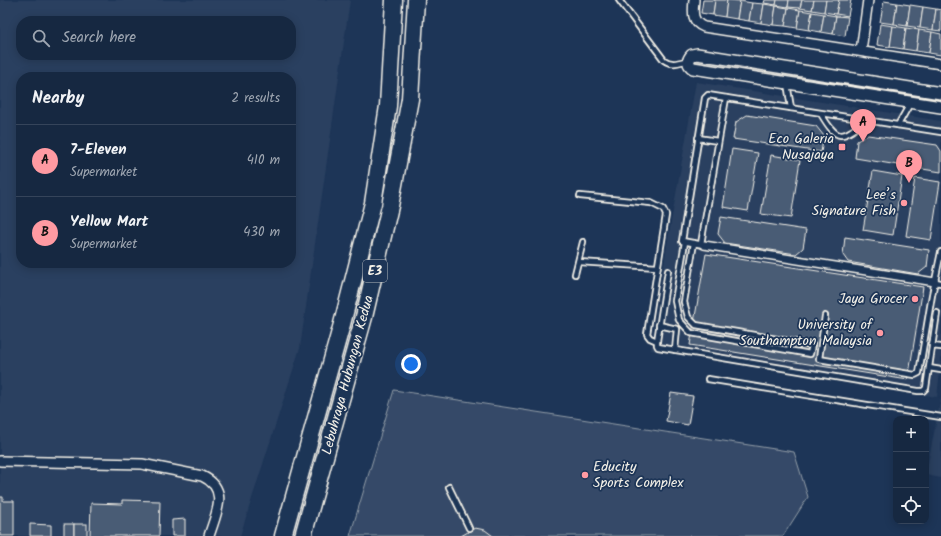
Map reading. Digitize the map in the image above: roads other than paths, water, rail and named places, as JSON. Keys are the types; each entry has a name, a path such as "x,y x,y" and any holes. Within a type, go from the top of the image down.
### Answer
{"highway":[{"name":"Lebuhraya Hubungan Kedua","path":"283,536 342,324 373,203 388,106 394,0"},
{"name":"Lebuhraya Hubungan Kedua","path":"303,536 364,317 390,206 410,99 416,0"}],"street":[{"path":"694,0 693,17 699,25 941,64"},
{"path":"861,52 868,0"},
{"path":"941,93 697,54 692,55 689,60 689,64 693,68 941,107"},
{"path":"703,245 938,282"},
{"path":"0,461 142,464 202,476 213,483 219,496 219,505 209,536"}],"lane":[{"path":"620,0 664,60 674,64 689,60"},
{"path":"786,83 791,108"},
{"path":"694,243 684,302 688,317 696,325 812,346 810,354 691,333 679,320 675,301 705,98 708,95 941,132"},
{"path":"684,241 703,245 718,141 726,98"},
{"path":"898,125 912,102"},
{"path":"821,114 834,133 845,135 866,120"},
{"path":"698,138 718,141"},
{"path":"580,196 651,203 663,209 666,214 647,334 650,338 657,341"},
{"path":"575,274 583,242"},
{"path":"825,316 819,359 915,375 919,373 938,282 941,252"},
{"path":"579,262 657,267"},
{"path":"668,271 659,325 657,341 658,347 918,391 923,391 926,388 937,313"},
{"path":"659,325 677,328 675,350"},
{"path":"932,346 941,347"},
{"path":"929,368 941,370"},
{"path":"708,379 941,417"},
{"path":"449,487 469,528"}],"place":[{"name":"7-Eleven","path":"863,142"},
{"name":"Eco Galeria Nusajaya","path":"842,147"},
{"name":"Yellow Mart","path":"909,183"},
{"name":"Lee’s Signature Fish","path":"904,203"},
{"name":"Jaya Grocer","path":"915,299"},
{"name":"University of Southampton Malaysia","path":"880,333"},
{"name":"Educity Sports Complex","path":"585,475"}]}
